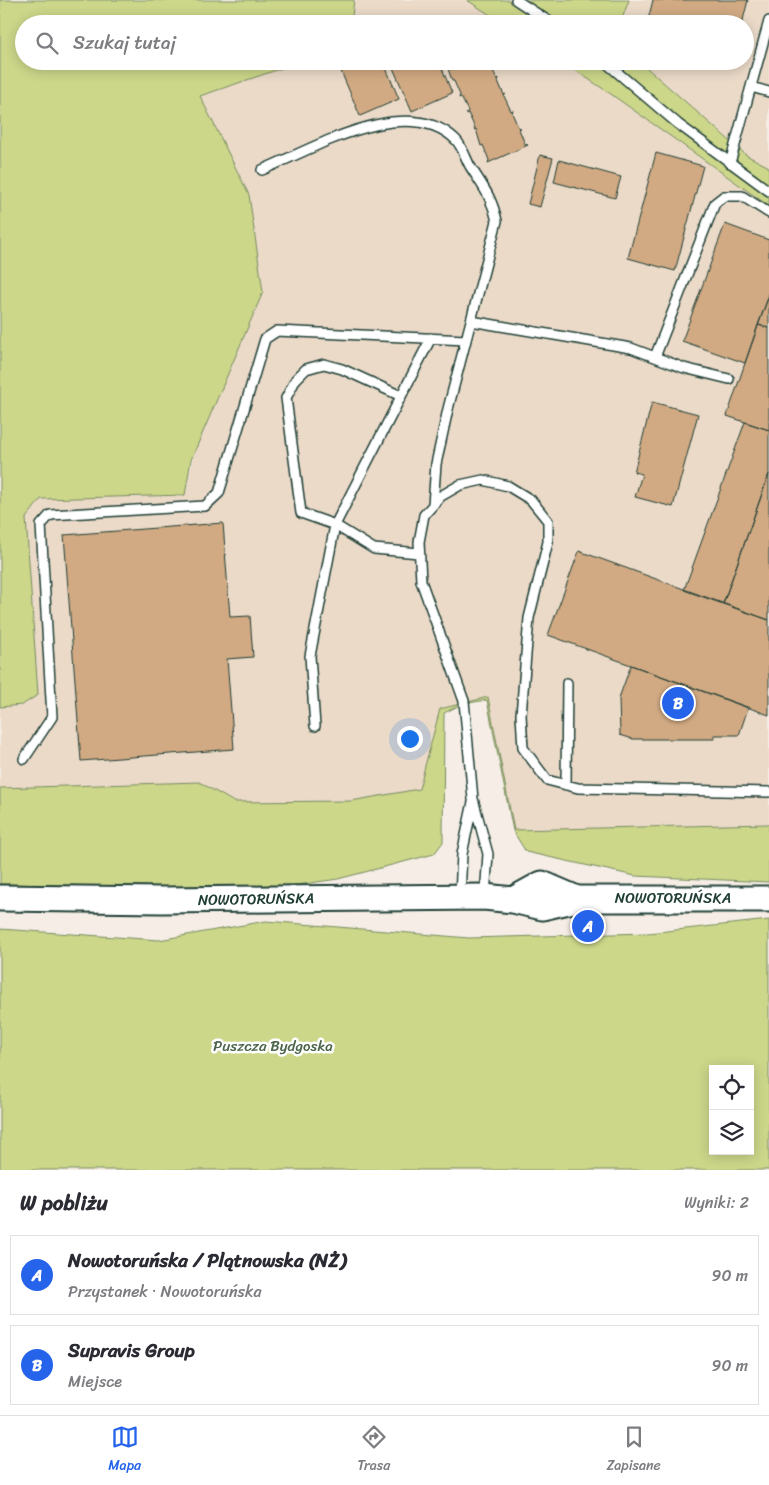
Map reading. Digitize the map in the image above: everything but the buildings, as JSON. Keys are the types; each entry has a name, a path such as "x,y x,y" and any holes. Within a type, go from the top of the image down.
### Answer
{"main road":[{"name":"NOWOTORUŃSKA","path":"0,898 162,900 484,897 512,900 542,884 577,899 769,898"}],"lane":[{"path":"516,0 539,15"},
{"path":"730,163 769,21"},
{"path":"615,70 678,124 769,191"},
{"path":"751,88 769,92"},
{"path":"262,170 370,125 406,120 430,124 456,140 493,202 497,221 436,464 433,504"},
{"path":"655,357 715,202 724,196 742,196 769,213"},
{"path":"471,321 631,348 684,368 729,379"},
{"path":"24,759 52,717 41,525 50,515 205,506 219,493 265,339 277,331 466,340"},
{"path":"316,726 310,656 335,525 430,338"},
{"path":"401,396 342,369 324,364 306,369 296,379 286,398 301,513 335,525 374,549 419,554"},
{"path":"484,897 488,854 473,800 464,702 421,581 419,554 419,542 424,515 441,496 460,485 482,480 508,486 532,500 548,521 548,542 529,618 521,715 523,748 547,780 578,788 769,792"},
{"path":"566,785 567,683"},
{"path":"460,898 462,854 473,800"}],"shaded area":[{"path":"354,0 467,0 490,15 352,15"},
{"path":"557,0 769,0 769,167 746,155 649,70 754,70 754,15 579,15"},
{"path":"277,70 575,70 769,206 769,824 514,830 488,697 440,709 420,789 351,801 234,802 199,782 0,788 0,707 22,705 38,694 26,518 41,499 185,495 249,195 200,96"}],"green space":[{"path":"0,0 354,0 352,15 15,15 15,70 277,70 200,96 249,195 263,292 191,460 185,495 41,499 26,518 38,695 22,705 0,707"},
{"path":"467,0 629,0 623,15 490,15"},
{"path":"575,70 649,70 746,155 769,167 769,206"},
{"path":"488,697 514,830 769,824 769,882 635,876 526,852 513,831 487,700 462,704 444,713 443,842 434,854 338,879 269,889 0,884 0,788 199,782 234,802 351,801 419,789 440,709"},
{"name":"Puszcza Bydgoska","path":"769,920 769,1170 0,1170 0,929 159,940 266,921 469,938 648,933"}],"place":[{"name":"Supravis Group","path":"678,703"},
{"name":"Nowotoruńska / Plątnowska (NŻ)","path":"588,926"}]}
